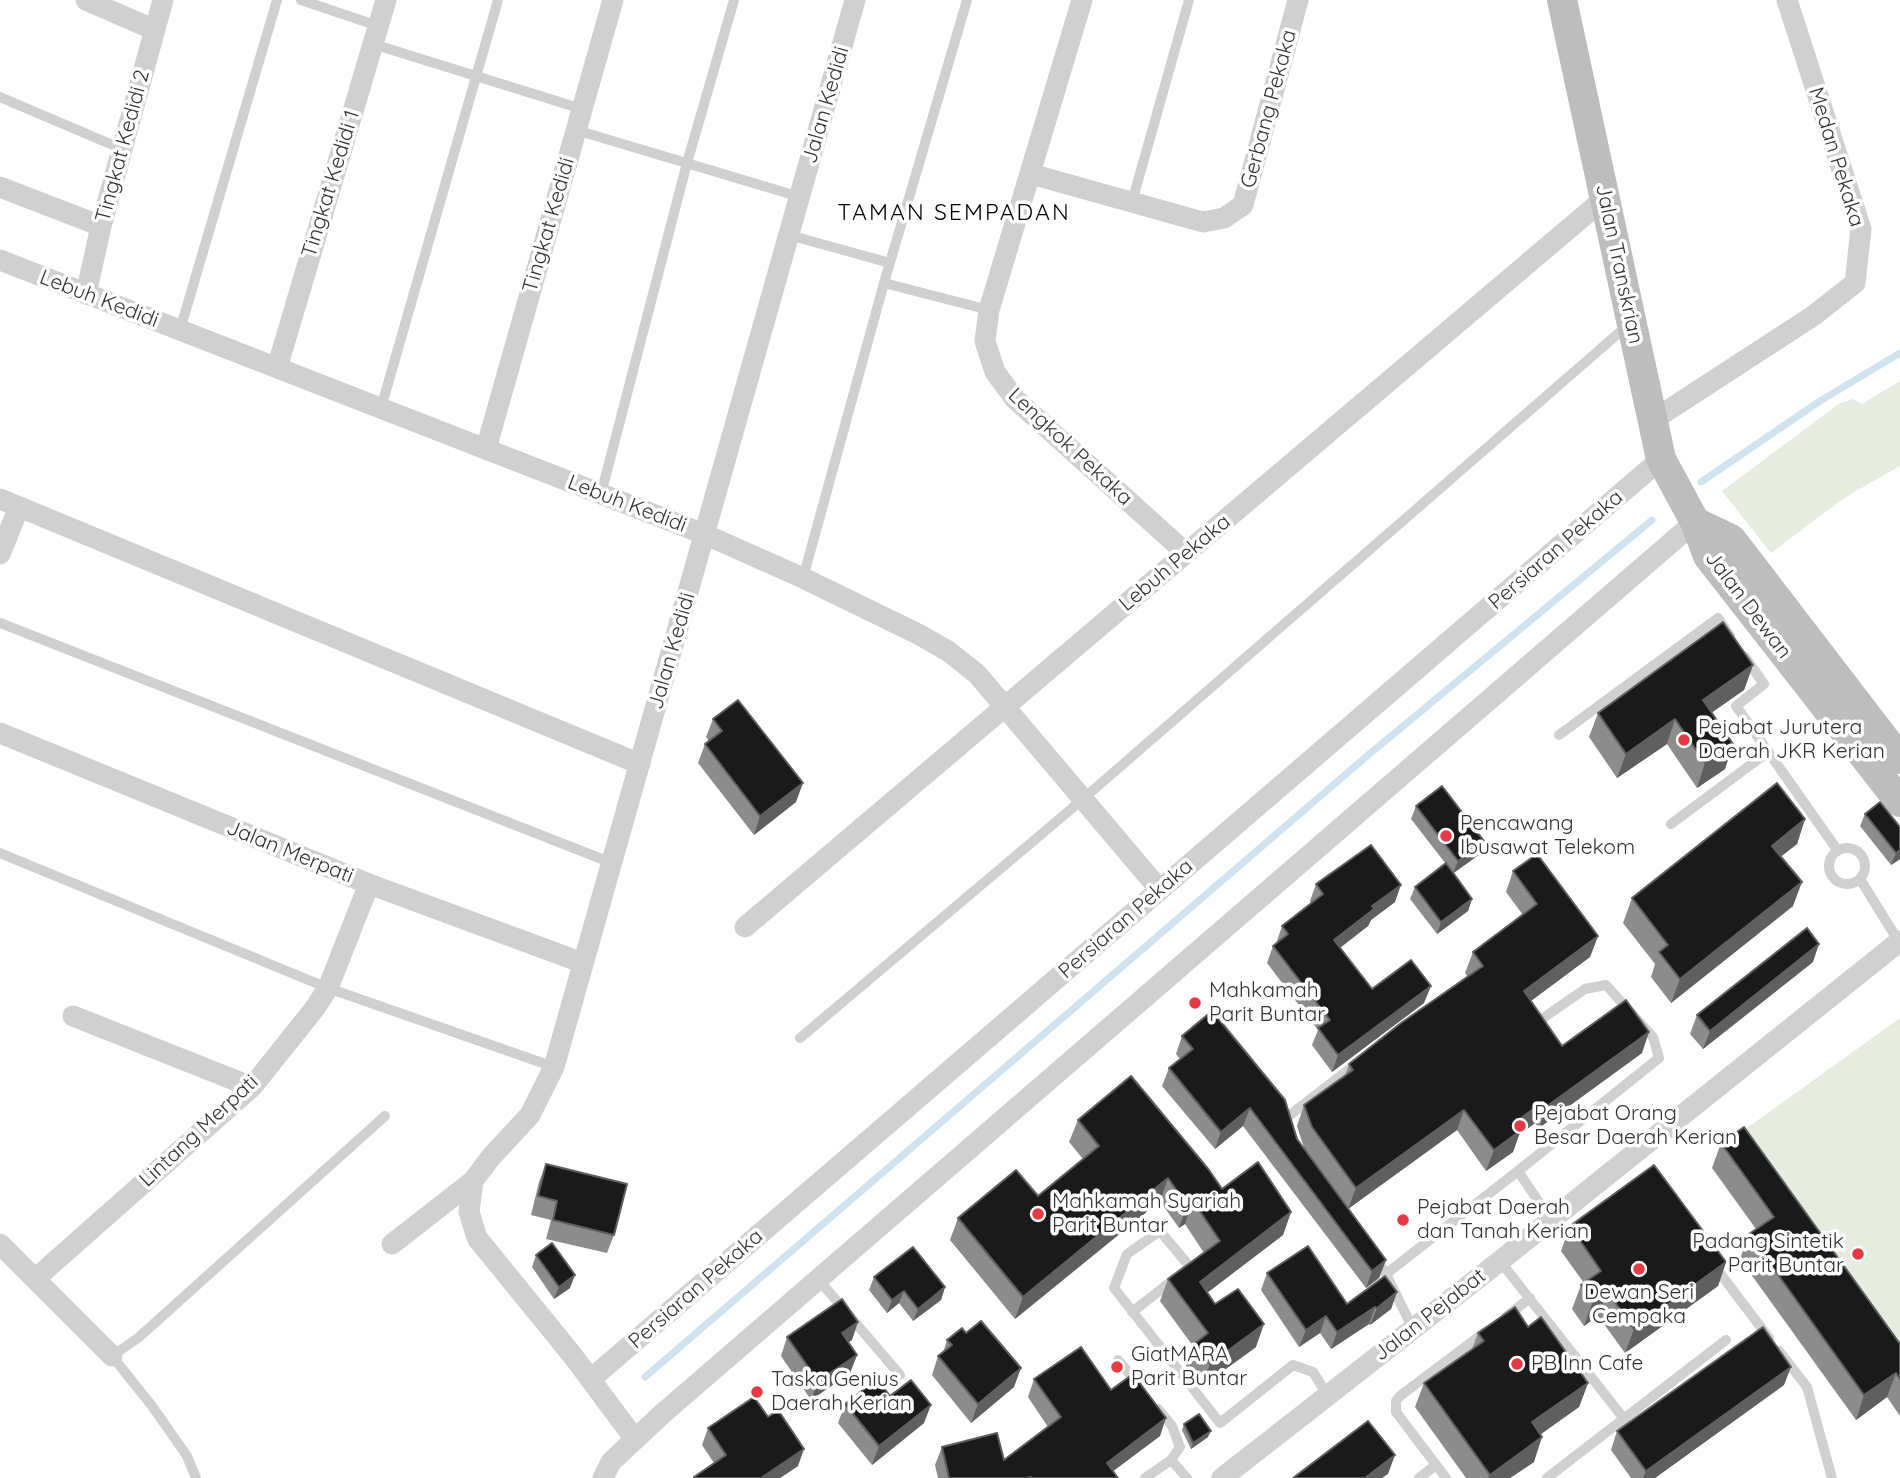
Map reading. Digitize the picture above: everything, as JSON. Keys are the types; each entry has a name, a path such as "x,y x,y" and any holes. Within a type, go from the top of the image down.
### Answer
{"main road":[{"name":"Jalan Transkrian","path":"1562,0 1661,459 1695,522"},
{"name":"Jalan Dewan","path":"1695,522 1731,539 1900,759"},
{"name":"Jalan Dewan","path":"1695,522 1708,556 1900,802"}],"street":[{"path":"86,0 155,30"},
{"name":"Tingkat Kedidi 2","path":"86,294 101,226 163,0"},
{"name":"Tingkat Kedidi 1","path":"277,368 386,0"},
{"name":"Tingkat Kedidi","path":"486,449 613,0"},
{"name":"Jalan Kedidi","path":"392,1244 473,1181 530,1115 554,1068 855,0"},
{"name":"Lengkok Pekaka","path":"1082,0 989,310 985,341 995,372 1015,399 1186,553"},
{"name":"Gerbang Pekaka","path":"1031,174 1203,222 1224,218 1243,205 1298,0"},
{"name":"Medan Pekaka","path":"1653,420 1813,316 1855,283 1861,229 1787,0"},
{"path":"0,187 101,226"},
{"name":"Lebuh Pekaka","path":"745,927 1605,198"},
{"name":"Lebuh Kedidi","path":"1,262 704,534 803,578 948,651 977,674 1006,706 1160,890"},
{"name":"Persiaran Pekaka","path":"591,1379 1661,459"},
{"path":"0,554 9,503 640,764"},
{"path":"603,1478 611,1462 634,1438 1695,522"},
{"name":"Jalan Merpati","path":"0,733 369,884 583,963"},
{"name":"Lintang Merpati","path":"35,1279 252,1087 315,1009 328,988 369,884"},
{"name":"Jalan Pejabat","path":"1222,1478 1551,1220 1634,1162 1899,941"},
{"path":"73,1016 252,1087"},
{"path":"473,1181 470,1212 477,1238 591,1379 634,1438"},
{"path":"0,1244 111,1356"}],"lane":[{"path":"180,330 277,0"},
{"path":"301,0 375,35 687,163 800,197"},
{"path":"381,408 498,0"},
{"path":"601,494 687,163 734,0"},
{"path":"803,578 884,282 967,0"},
{"path":"1132,202 1189,0"},
{"path":"0,97 122,149"},
{"path":"789,235 890,263"},
{"path":"884,282 989,310"},
{"path":"800,1038 1083,799 1632,322"},
{"path":"1559,735 1718,618 1733,640"},
{"path":"0,623 612,863"},
{"path":"1741,651 1764,684 1736,706 1838,851"},
{"path":"1671,824 1768,752"},
{"path":"1848,848 1862,855 1866,865 1860,879 1848,884 1834,878 1829,864 1838,851 1848,848"},
{"path":"0,853 328,988 554,1068"},
{"path":"1860,879 1899,941"},
{"path":"1387,1274 1658,1058 1653,1038 1606,985 1585,989 1536,1023"},
{"path":"1293,1141 1286,1118 1368,1054"},
{"path":"195,1478 187,1456 152,1406 111,1356 138,1338 385,1116"},
{"path":"1518,1171 1551,1220"},
{"path":"1132,1312 1189,1267 1160,1231 1127,1254 1114,1288 1132,1312 1220,1423 1293,1365 1313,1372 1328,1396"},
{"path":"1370,1252 1387,1274 1413,1329"},
{"path":"1706,1255 1807,1387 1832,1478"},
{"path":"1500,1261 1625,1420"},
{"path":"818,1279 900,1375"},
{"path":"1446,1478 1396,1412 1396,1401 1530,1298"},
{"path":"1547,1478 1726,1340"},
{"path":"1118,1360 1172,1426 1180,1447 1171,1460 1145,1478"},
{"path":"1171,1460 1187,1478"},
{"path":"1419,1478 1436,1465"}],"shaded area":[{"path":"1900,381 1900,466 1844,498 1771,553 1722,491 1840,403 1853,399 1862,404"},
{"name":"Padang Sintetik Parit Buntar","path":"1900,1018 1900,1369 1733,1138"}],"building":[{"path":"1723,622 1753,665 1703,700 1733,744 1705,763 1675,719 1626,754 1598,713"},
{"path":"738,700 803,783 760,816 705,744 722,731 713,719"},
{"path":"1777,783 1805,819 1772,846 1802,882 1680,979 1659,952 1668,945 1632,898"},
{"path":"1442,786 1484,841 1458,861 1416,806"},
{"path":"1880,802 1900,827 1900,850 1896,853 1865,814"},
{"path":"1371,845 1401,885 1372,906 1374,909 1334,940 1372,989 1411,960 1431,986 1338,1055 1318,1028 1330,1020 1273,946 1288,934 1282,926 1323,894 1316,884"},
{"path":"1537,854 1598,936 1524,991 1562,1046 1626,1000 1649,1032 1546,1107 1543,1102 1514,1123 1520,1131 1494,1150 1464,1110 1356,1188 1312,1127 1304,1105 1353,1070 1349,1064 1401,1023 1483,966 1473,952 1537,904 1513,871"},
{"path":"1446,863 1472,899 1441,922 1415,887"},
{"path":"1807,928 1819,944 1710,1031 1697,1015"},
{"path":"1212,1011 1285,1100 1297,1139 1386,1260 1372,1271 1250,1108 1221,1132 1169,1068 1193,1049 1182,1036"},
{"path":"1131,1076 1222,1189 1258,1162 1291,1212 1200,1282 1215,1304 1238,1289 1264,1324 1210,1364 1194,1344 1208,1333 1168,1279 1220,1241 1193,1201 1187,1205 1168,1178 1023,1297 958,1218 1016,1170 1038,1196 1099,1146 1078,1120"},
{"path":"1744,1127 1900,1344 1900,1379 1896,1373 1864,1395 1749,1234 1774,1217 1721,1143"},
{"path":"546,1164 627,1184 614,1235 553,1220 557,1201 538,1196"},
{"name":"Dewan Seri Cempaka","path":"1654,1165 1726,1262 1634,1329 1607,1291 1593,1301 1581,1285 1601,1271 1570,1226"},
{"path":"552,1243 575,1275 559,1287 536,1255"},
{"path":"1308,1246 1347,1304 1385,1276 1397,1292 1377,1308 1337,1332 1326,1316 1306,1330 1267,1273"},
{"path":"913,1247 945,1287 918,1309 904,1291 892,1300 874,1277"},
{"path":"842,1299 858,1322 842,1333 857,1355 818,1381 787,1337"},
{"path":"1515,1307 1528,1327 1541,1317 1588,1383 1532,1422 1542,1437 1490,1475 1424,1383 1484,1341 1478,1333"},
{"path":"981,1321 1021,1368 978,1404 938,1356 952,1345 947,1340 962,1328 966,1333"},
{"path":"1763,1327 1791,1367 1646,1471 1617,1431"},
{"path":"1081,1347 1111,1390 1133,1374 1166,1418 1107,1463 1118,1478 949,1478 942,1447 997,1433 1004,1460 1061,1417 1034,1379"},
{"path":"877,1379 890,1396 911,1380 931,1405 879,1446 845,1404"},
{"path":"754,1397 768,1417 778,1410 804,1449 761,1478 695,1478 726,1455 708,1428"},
{"path":"1199,1414 1211,1431 1193,1443 1184,1424"},
{"path":"1368,1421 1395,1455 1365,1478 1293,1478"}],"waterway":[{"path":"1701,482 1820,401 1900,353"},
{"path":"645,1377 1367,756 1652,520"}],"place":[{"name":"Pejabat Jurutera Daerah JKR Kerian","path":"1684,740"},
{"name":"Pencawang Ibusawat Telekom","path":"1446,836"},
{"name":"Mahkamah Parit Buntar","path":"1195,1003"},
{"name":"Pejabat Orang Besar Daerah Kerian","path":"1520,1126"},
{"name":"Mahkamah Syariah Parit Buntar","path":"1038,1214"},
{"name":"Pejabat Daerah dan Tanah Kerian","path":"1403,1220"},
{"name":"Padang Sintetik Parit Buntar","path":"1858,1254"},
{"name":"Dewan Seri Cempaka","path":"1639,1269"},
{"name":"PB Inn Cafe","path":"1517,1364"},
{"name":"GiatMARA Parit Buntar","path":"1117,1367"},
{"name":"Taska Genius Daerah Kerian","path":"757,1392"}],"district":[{"name":"TAMAN SEMPADAN","path":"954,213"}]}
